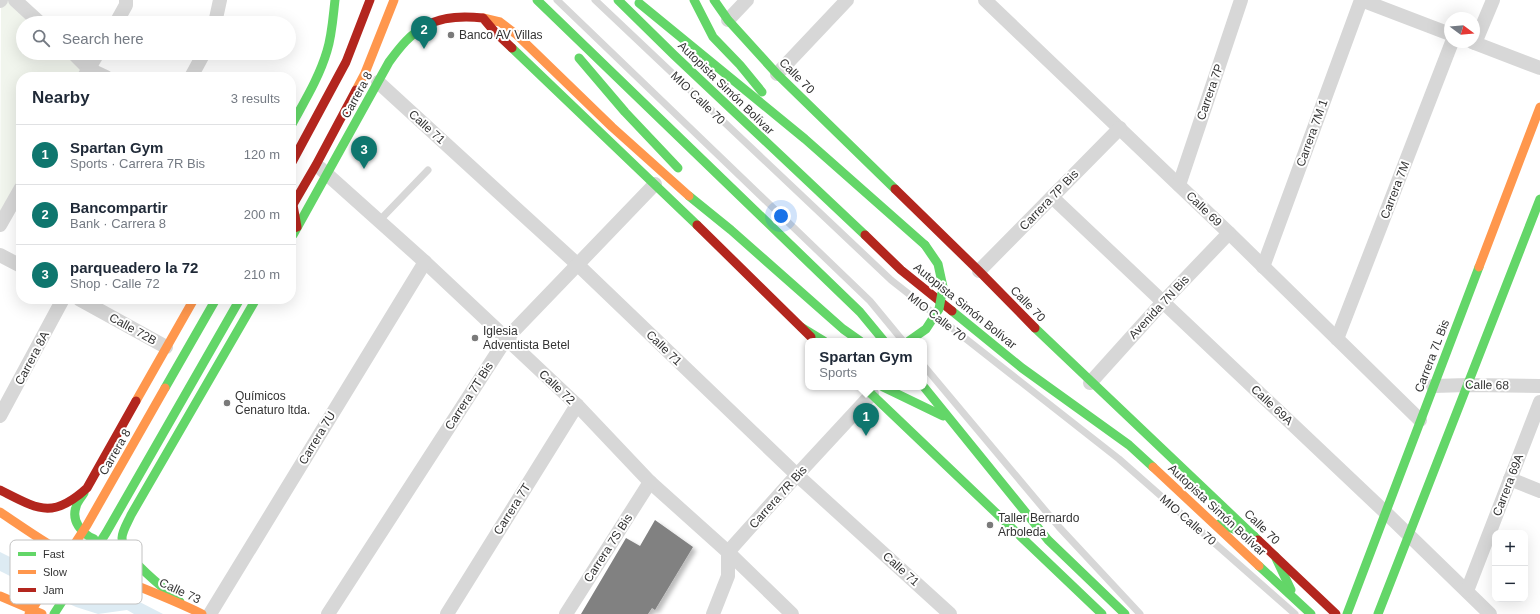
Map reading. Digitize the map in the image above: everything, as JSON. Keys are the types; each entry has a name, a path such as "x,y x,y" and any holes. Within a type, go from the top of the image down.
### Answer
{"main road":[{"path":"296,117 325,60 333,22 335,0"},
{"name":"Carrera 8","path":"296,155 346,62 369,0"},
{"name":"Carrera 8","path":"296,199 365,73 394,0"},
{"path":"386,19 397,0"},
{"path":"531,0 560,36"},
{"path":"537,0 860,312 882,338"},
{"name":"Autopista Simón Bolívar","path":"618,0 711,91 901,270 1022,368 1129,445 1311,614"},
{"path":"636,0 805,139 924,245 938,264 943,287 939,310 926,329 913,338"},
{"path":"694,0 712,37 740,65 805,139"},
{"name":"Calle 70","path":"714,0 728,20 777,74 979,271 1090,383 1336,614"},
{"name":"Carrera 8","path":"296,225 327,175 378,82 403,42 421,27 443,18 469,16 500,22 517,35 693,200 731,230"},
{"path":"483,18 494,31 655,184 812,338"},
{"path":"575,53 625,112 684,175"},
{"name":"Carrera 7L Bis","path":"1347,614 1540,107"},
{"path":"704,197 731,230 843,330 855,338"},
{"path":"1378,614 1540,199"},
{"name":"Carrera 8","path":"0,490 36,507 42,509 55,509 68,505 87,488 191,304"},
{"name":"Carrera 8","path":"77,540 213,304"},
{"path":"102,540 237,304"},
{"path":"87,488 75,507 75,515 80,529 85,534 98,540 112,537 119,533 131,515 253,304"},
{"path":"801,328 819,338"},
{"path":"874,390 1102,614"},
{"path":"876,390 953,421"},
{"path":"927,390 1048,540 1125,614"},
{"name":"Calle 73","path":"0,512 41,540"},
{"path":"122,540 131,515"},
{"path":"1210,520 1254,536"},
{"path":"1275,556 1296,600"},
{"path":"142,568 180,602"},
{"name":"Calle 73","path":"142,586 180,602 202,614"},
{"path":"0,596 10,600"},
{"path":"19,604 42,614"},
{"name":"Carrera 8","path":"29,614 36,604"},
{"path":"54,614 60,604"}],"street":[{"path":"15,0 32,16"},
{"path":"120,16 126,5 126,0"},
{"path":"217,16 220,0"},
{"path":"728,20 747,0"},
{"path":"777,74 847,0"},
{"name":"Calle 69","path":"985,0 1229,233 1420,420"},
{"name":"Carrera 7P","path":"1179,185 1241,0"},
{"path":"1361,0 1444,32"},
{"name":"Carrera 7M 1","path":"1263,266 1361,0"},
{"path":"1480,28 1493,0"},
{"path":"1480,46 1540,68"},
{"name":"Carrera 7M","path":"1337,339 1450,48"},
{"path":"77,60 86,72"},
{"path":"88,72 94,60"},
{"path":"194,72 200,60"},
{"name":"Calle 71","path":"378,82 578,264 797,475 950,614"},
{"name":"Carrera 7P Bis","path":"979,271 1120,128"},
{"name":"Calle 72","path":"316,165 425,262 577,405 650,482 728,552 792,614"},
{"name":"Carrera 7T Bis","path":"328,614 506,339 655,184"},
{"path":"0,225 16,197"},
{"name":"Calle 69A","path":"1052,197 1385,512 1490,614"},
{"name":"Avenida 7N Bis","path":"1090,383 1163,302 1229,233"},
{"path":"0,255 16,263"},
{"name":"Carrera 7U","path":"210,614 425,262"},
{"name":"Carrera 8A","path":"0,416 60,304"},
{"name":"Calle 72B","path":"88,304 166,347"},
{"name":"Calle 68","path":"1434,386 1540,386"},
{"name":"Carrera 7R Bis","path":"728,552 872,390"},
{"name":"Carrera 69A","path":"1467,591 1540,402"},
{"name":"Carrera 7T","path":"447,614 577,405"},
{"path":"1510,479 1540,491"},
{"name":"Carrera 7S Bis","path":"566,614 650,482"},
{"path":"713,614 728,576 728,552"}],"lane":[{"path":"557,0 870,302 900,338"},
{"name":"MIO Calle 70","path":"595,0 891,280 1118,459 1295,614"},
{"path":"379,221 428,170"},
{"path":"927,370 1059,527 1140,614"}],"shaded area":[{"path":"1,0 15,0 32,16 16,16 16,60 76,60 82,72 16,72 16,197 0,225"},
{"path":"0,552 10,557 10,576 0,571"},
{"path":"142,603 163,614 134,614 127,610 98,614 70,604"}],"building":[{"path":"655,520 693,547 655,610 652,608 648,614 581,614 626,538 640,546"}],"traffic: fast":[{"path":"296,117 311,90 324,61 330,39 335,0"},
{"path":"537,0 860,312 882,338"},
{"path":"618,0 674,55 865,235"},
{"path":"694,0 713,37 740,65 762,92"},
{"path":"714,0 728,20 777,74 895,189"},
{"path":"639,3 805,139 925,245"},
{"path":"296,230 389,62 410,37 427,25"},
{"path":"512,48 697,225"},
{"path":"579,58 625,112 678,168"},
{"path":"689,196 731,230 843,329 856,338"},
{"path":"1378,614 1540,199"},
{"path":"913,338 926,329 939,309 943,287 938,264 925,245"},
{"path":"1347,614 1479,267"},
{"path":"165,388 213,304"},
{"path":"102,540 237,304"},
{"path":"122,540 124,529 131,515 253,304"},
{"path":"952,311 1022,368 1129,445 1153,467"},
{"path":"801,327 819,338"},
{"path":"1035,328 1258,540"},
{"path":"867,390 1102,614"},
{"path":"889,390 943,416"},
{"path":"926,390 1048,540 1125,614"},
{"path":"84,493 78,502 75,512 76,522 85,534 94,539"},
{"path":"1219,524 1254,536"},
{"path":"1275,556 1291,590"},
{"path":"1259,566 1311,614"},
{"path":"142,569 180,602"},
{"path":"54,614 60,604"}],"traffic: slow":[{"path":"356,90 365,73 394,0"},
{"path":"483,18 500,22 517,35 612,127 689,196"},
{"path":"1479,267 1540,107"},
{"path":"136,401 191,304"},
{"path":"77,540 165,388"},
{"path":"1153,467 1259,566"},
{"path":"0,512 42,540"},
{"path":"142,588 202,614"},
{"path":"0,596 10,600"},
{"path":"19,604 42,614"},
{"path":"29,614 36,604"}],"traffic: jam":[{"path":"296,155 346,62 370,0"},
{"path":"427,25 455,17 483,18 512,48"},
{"path":"296,199 356,90"},
{"path":"895,189 1035,328"},
{"path":"296,222 296,227"},
{"path":"697,225 811,337"},
{"path":"865,235 901,270 952,311"},
{"path":"0,490 25,502 45,508 54,508 75,498 87,488 136,401"},
{"path":"1258,540 1336,614"}],"place":[{"name":"Banco AV Villas","path":"451,35"},
{"name":"Bancompartir","path":"424,49"},
{"name":"parqueadero la 72","path":"364,169"},
{"name":"Iglesia Adventista Betel","path":"475,338"},
{"name":"Químicos Cenaturo ltda.","path":"227,403"},
{"name":"Spartan Gym","path":"866,436"},
{"name":"Taller Bernardo Arboleda","path":"990,525"}]}
